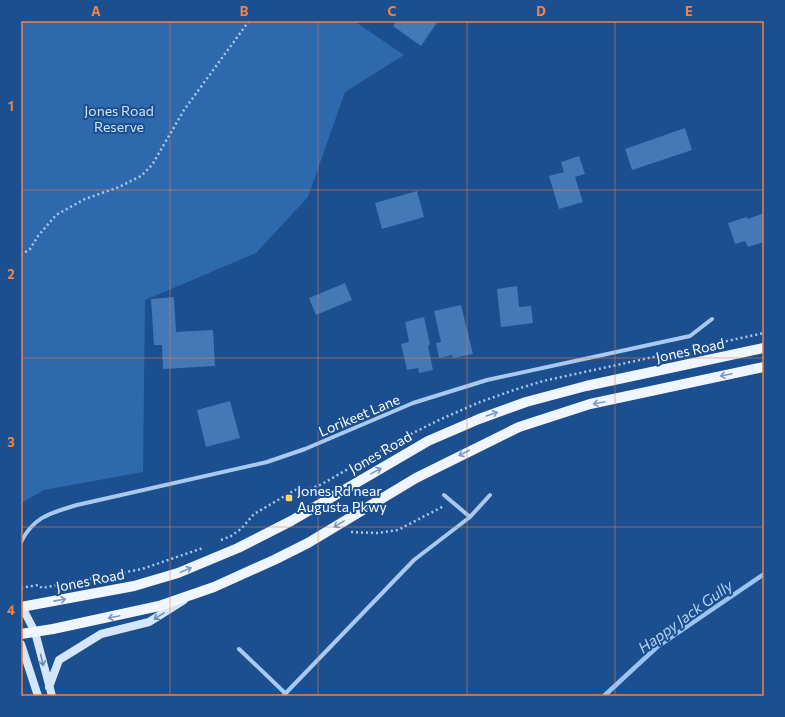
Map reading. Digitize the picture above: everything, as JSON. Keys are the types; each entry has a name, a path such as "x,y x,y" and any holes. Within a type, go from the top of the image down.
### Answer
{"main road":[{"name":"Jones Road","path":"21,608 134,586 178,573 238,548 290,521 428,441 479,419 526,402 586,386 764,348"},
{"path":"21,634 120,615 159,606 192,596 274,560 308,543 416,478 519,427 590,404 764,367"}],"street":[{"name":"Lorikeet Lane","path":"21,542 26,532 33,524 46,514 77,505 267,462 305,449 413,403 487,380 690,336 712,319"},
{"path":"444,495 470,517"},
{"path":"239,648 284,695 414,560 470,517 490,495"},
{"path":"49,687 59,660 101,634 150,622 192,596"},
{"name":"Jones Road","path":"21,608 36,632 52,696"},
{"path":"21,644 38,696"}],"path":[{"path":"21,255 30,249 38,236 56,215 85,200 141,176 152,165 184,110 249,21"},
{"path":"348,532 377,533 398,530 451,502"}],"green space":[{"name":"Jones Road Reserve","path":"21,21 354,21 404,55 345,92 308,197 256,253 145,300 143,472 44,490 21,503"}],"building":[{"path":"397,21 438,21 421,46 393,26"},
{"path":"685,128 692,150 632,170 625,149"},
{"path":"579,156 585,174 575,177 583,202 559,209 549,176 564,172 561,162"},
{"path":"417,191 424,217 382,229 375,203"},
{"path":"764,213 764,242 748,247 745,241 735,244 728,223 747,217 748,219"},
{"path":"345,283 352,300 316,315 309,298"},
{"path":"517,286 519,307 531,306 533,323 501,327 497,289"},
{"path":"174,297 176,332 213,330 215,366 163,369 162,345 154,345 151,299"},
{"path":"461,305 473,354 453,358 452,355 439,358 436,343 441,342 434,311"},
{"path":"424,317 430,345 428,346 433,370 419,373 418,368 407,370 401,344 409,342 405,322"},
{"path":"230,401 240,438 206,447 197,410"}],"waterway":[{"name":"Happy Jack Gully","path":"604,696 657,647 764,574"}],"place":[{"name":"Jones Rd near Augusta Pkwy","path":"289,498"}]}
